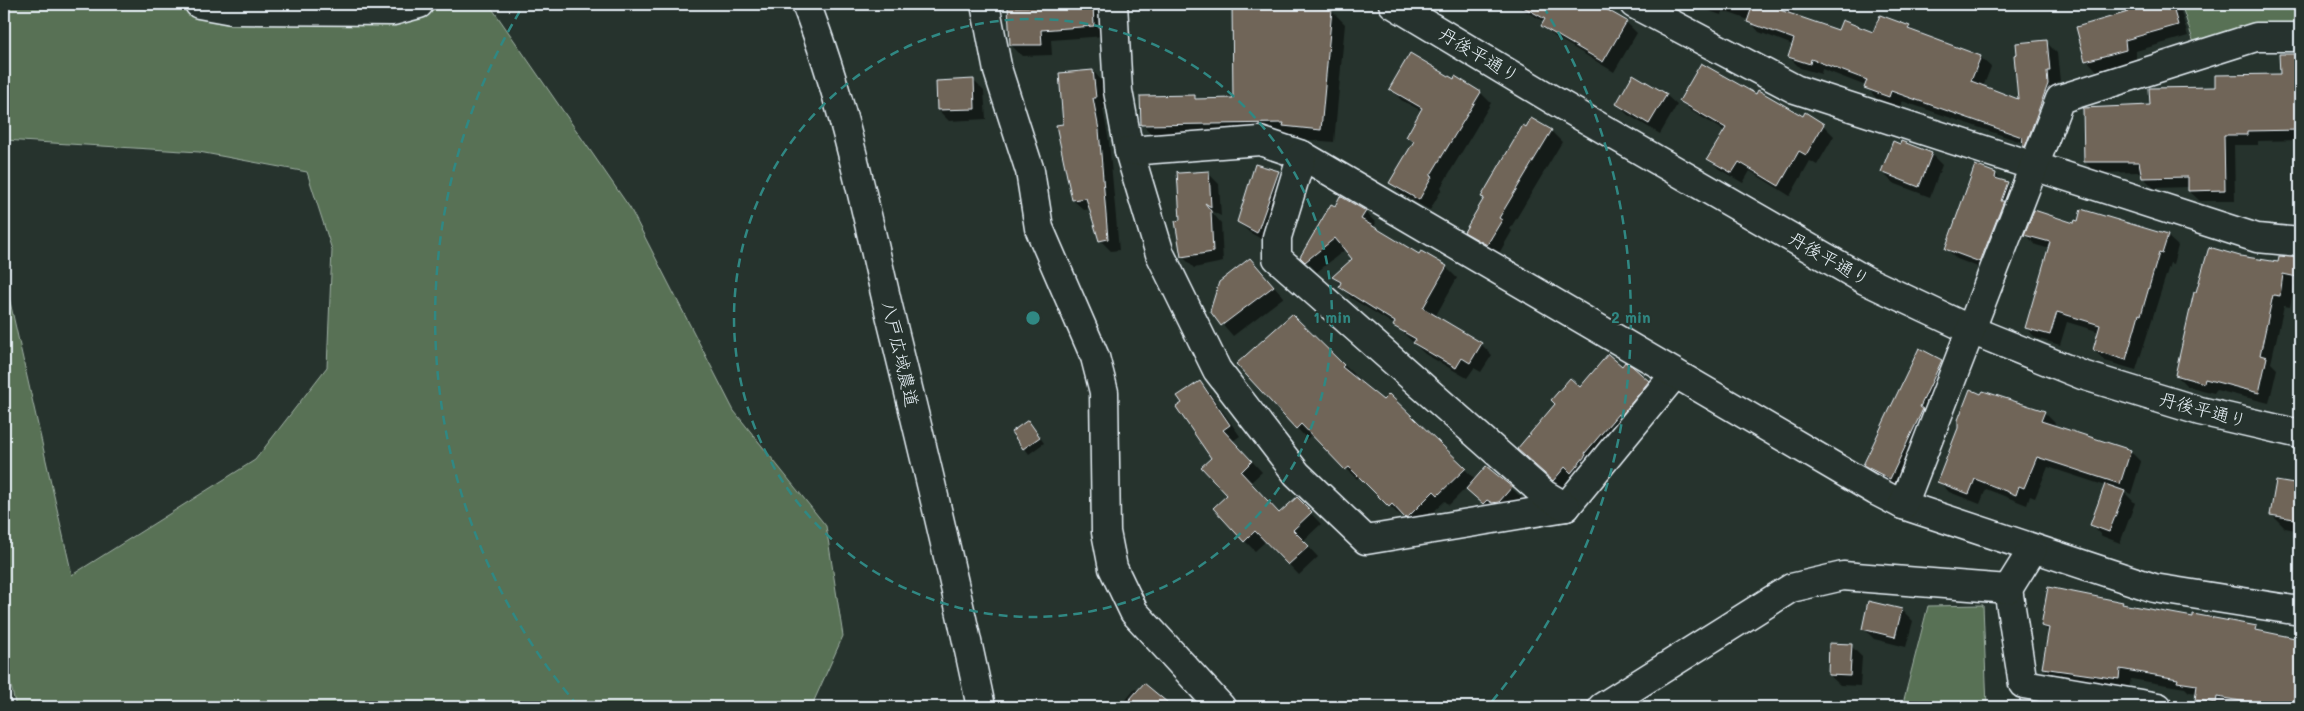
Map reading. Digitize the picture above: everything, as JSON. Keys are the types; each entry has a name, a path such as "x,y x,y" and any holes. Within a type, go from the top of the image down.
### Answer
{"street":[{"path":"199,4 232,10 394,11 419,4"},
{"name":"八戸広域農道","path":"806,4 814,25 852,156 959,599 981,707"},
{"path":"984,4 998,71 1030,171 1039,228 1095,357 1104,392 1106,532 1113,568 1134,612 1221,707"},
{"path":"1113,4 1118,91 1129,151 1160,254 1217,370 1297,474 1366,540 1566,507 1675,374"},
{"name":"丹後平通り","path":"1393,4 1553,100 1865,280 1971,330 2082,375 2200,411 2300,434"},
{"path":"1634,4 1795,89 2257,238 2300,242"},
{"path":"1903,505 2035,167 2060,98 2256,37 2300,37"},
{"path":"1129,151 1260,141 1302,155 1675,374 1903,505 2154,588 2300,611"},
{"path":"1302,155 1278,238 1277,258 1544,494 1566,507"},
{"path":"2033,549 2008,589 2023,684 2158,707"},
{"path":"1602,707 1791,588 1843,576 2008,589"}],"green space":[{"path":"4,4 489,4 630,208 734,411 826,526 843,636 813,703 807,707 16,707 4,658 4,249 8,293 72,575 255,460 327,367 332,250 307,172 199,152 4,140"},
{"path":"2181,4 2300,4 2300,27 2195,46"},
{"path":"1983,605 1987,707 1902,707 1928,606"}],"building":[{"path":"1055,4 1093,4 1094,26 1041,30 1042,45 1010,45 1008,7 1055,6"},
{"path":"1232,4 1270,4 1332,9 1321,130 1283,126 1284,123 1141,125 1140,96 1195,95 1195,99 1233,98"},
{"path":"1518,4 1597,4 1627,21 1603,62 1541,26 1545,19"},
{"path":"1753,4 1782,4 1780,10 1838,30 1842,20 1873,32 1880,15 1910,26 1908,29 1981,56 1971,81 2018,99 2014,55 2017,54 2016,43 2047,40 2050,71 2047,71 2048,84 2025,147 2023,146 2022,137 1891,91 1889,97 1864,88 1867,80 1811,59 1810,64 1788,57 1794,39 1747,22"},
{"path":"2140,4 2172,4 2178,25 2125,40 2126,50 2085,61 2076,27 2128,12 2126,8"},
{"path":"1410,53 1454,79 1455,76 1481,92 1430,176 1432,177 1419,200 1389,183 1414,141 1406,137 1422,108 1389,89"},
{"path":"2279,54 2300,54 2300,130 2247,131 2247,135 2224,135 2225,190 2188,191 2188,177 2142,178 2139,162 2084,162 2083,108 2150,105 2149,88 2215,87 2215,75 2280,74"},
{"path":"1701,63 1756,94 1758,90 1803,116 1805,112 1824,124 1806,155 1799,151 1779,186 1739,162 1732,173 1707,159 1726,128 1679,101"},
{"path":"1093,70 1096,98 1093,98 1099,130 1108,239 1099,241 1086,198 1072,200 1056,125 1063,124 1059,73"},
{"path":"1633,74 1667,94 1649,124 1616,104"},
{"path":"974,79 975,109 937,110 936,81"},
{"path":"1531,118 1552,130 1499,218 1502,220 1487,245 1464,232 1484,198 1481,197 1523,125 1526,127"},
{"path":"1893,141 1900,144 1901,141 1932,153 1919,187 1881,172"},
{"path":"1255,164 1279,171 1257,233 1237,222"},
{"path":"1975,165 1996,173 1995,178 2008,182 2001,201 2004,201 1980,262 1945,249"},
{"path":"1177,171 1179,173 1209,171 1211,207 1205,203 1211,211 1213,252 1181,257 1175,221 1180,220"},
{"path":"1340,196 1366,211 1361,219 1419,254 1421,251 1447,266 1423,308 1482,343 1470,363 1462,358 1456,368 1413,343 1416,339 1393,326 1395,322 1339,287 1341,282 1332,277 1352,259 1335,238 1305,262 1300,257 1331,204 1335,206"},
{"path":"2081,209 2168,235 2162,254 2159,253 2126,360 2093,350 2100,325 2057,312 2050,335 2025,328 2050,242 2024,235 2034,210 2074,223 2075,220 2078,221"},
{"path":"2209,247 2240,256 2278,262 2279,256 2300,258 2297,277 2283,274 2280,296 2273,295 2260,355 2267,357 2259,393 2205,379 2204,383 2175,375 2194,292 2196,292"},
{"path":"1250,258 1274,286 1221,326 1210,311 1219,282"},
{"path":"1292,314 1344,365 1342,367 1383,400 1389,394 1466,468 1438,495 1434,491 1408,517 1405,518 1392,504 1389,507 1349,467 1345,470 1301,424 1296,429 1236,364"},
{"path":"1919,348 1942,360 1920,407 1923,409 1890,479 1863,465"},
{"path":"1608,354 1622,366 1625,362 1632,366 1649,381 1621,416 1618,414 1585,453 1586,455 1571,473 1565,467 1553,481 1517,449 1555,404 1551,400 1570,378 1580,387"},
{"path":"1200,381 1230,425 1223,430 1252,461 1241,472 1279,513 1297,497 1312,512 1293,530 1309,546 1288,565 1255,531 1244,542 1213,508 1227,495 1201,467 1211,458 1176,407 1182,403 1177,396"},
{"path":"1970,389 1981,394 1983,391 2045,411 2041,421 2131,450 2120,484 2037,457 2024,488 2019,486 2016,495 1975,479 1969,494 1937,482 1958,428 1958,420"},
{"path":"1028,420 1040,437 1023,449 1011,432"},
{"path":"1486,466 1512,487 1499,502 1492,503 1487,500 1483,504 1466,489"},
{"path":"2276,481 2300,485 2300,520 2270,515"},
{"path":"2105,484 2125,491 2109,532 2090,525"},
{"path":"2048,587 2123,602 2122,604 2193,617 2193,614 2257,626 2256,630 2300,639 2300,707 2277,707 2217,697 2216,703 2195,700 2197,685 2177,682 2178,679 2120,669 2119,679 2042,668 2049,628 2041,626"},
{"path":"1868,601 1902,609 1895,637 1862,629"},
{"path":"1829,643 1852,644 1850,676 1828,675"},
{"path":"1144,683 1173,707 1123,707"}]}
